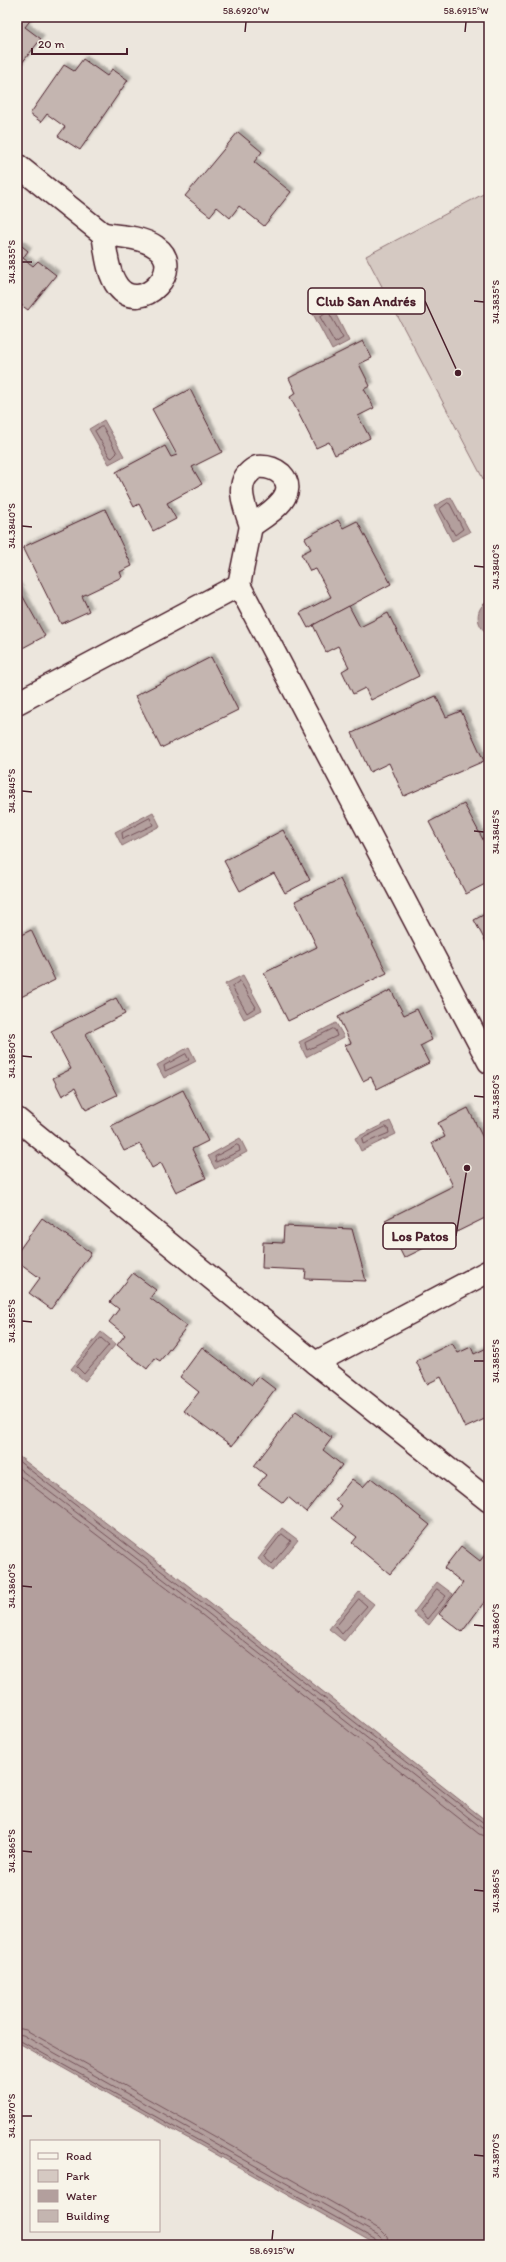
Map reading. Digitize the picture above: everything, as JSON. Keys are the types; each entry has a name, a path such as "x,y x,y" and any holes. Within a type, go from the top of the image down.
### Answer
{"street":[{"path":"17,165 103,234"},
{"path":"251,526 239,585 489,1062"},
{"path":"17,703 239,585"},
{"path":"17,1119 315,1363 489,1501"},
{"path":"315,1363 489,1271"}],"green space":[{"path":"489,191 489,490 366,256"}],"water":[{"path":"331,305 349,341 332,350 313,314"},
{"path":"104,420 124,456 109,464 89,429"},
{"path":"451,497 470,532 452,541 434,506"},
{"path":"489,601 489,634 481,627 478,617 481,608"},
{"path":"153,812 160,826 122,846 115,832"},
{"path":"243,975 262,1010 244,1019 225,984"},
{"path":"336,1023 344,1037 306,1057 299,1042"},
{"path":"189,1047 196,1061 164,1078 157,1065"},
{"path":"390,1121 396,1134 361,1151 355,1138"},
{"path":"240,1138 247,1152 215,1169 208,1156"},
{"path":"101,1332 116,1344 85,1381 71,1369"},
{"path":"17,1455 211,1603 489,1823 489,2245 377,2245 17,2042"},
{"path":"282,1528 298,1540 273,1571 258,1559"},
{"path":"437,1582 453,1594 429,1625 413,1613"},
{"path":"359,1592 374,1604 344,1641 329,1629"}],"building":[{"path":"17,17 32,18 25,27 41,39 17,69"},
{"path":"83,59 107,76 112,69 128,80 80,150 58,136 65,127 47,114 41,122 30,114 64,65 74,71"},
{"path":"238,132 262,152 254,162 291,192 264,226 239,206 230,218 217,207 210,216 185,196"},
{"path":"17,242 28,251 23,258 33,266 38,261 56,275 28,310 17,302 17,286 20,282 17,279"},
{"path":"363,341 372,358 359,364 370,386 364,389 374,408 358,416 370,438 335,455 329,442 316,448 290,397 296,393 289,378"},
{"path":"190,389 222,452 192,467 202,484 167,503 176,519 153,531 139,504 134,507 116,472 165,446 171,457 177,455 152,409"},
{"path":"105,509 132,566 120,572 122,577 82,596 89,611 61,624 23,547"},
{"path":"338,520 343,528 357,521 391,584 308,628 300,613 331,597 316,569 310,571 301,554 311,549 305,538"},
{"path":"17,586 45,636 17,651"},
{"path":"349,606 360,627 388,613 419,676 371,700 365,688 353,694 342,671 349,667 338,646 326,652 313,625"},
{"path":"211,657 238,710 161,748 135,696"},
{"path":"436,696 446,717 461,711 484,761 404,796 389,763 370,772 352,733"},
{"path":"464,804 488,849 489,848 489,882 466,894 429,822"},
{"path":"283,830 310,880 285,893 274,873 240,891 224,861"},
{"path":"340,879 387,973 288,1021 264,973 317,947 295,901"},
{"path":"489,912 489,948 474,920"},
{"path":"31,930 55,980 19,998 17,994 17,937"},
{"path":"391,990 404,1015 417,1009 432,1040 420,1046 429,1063 377,1089 371,1077 363,1081 345,1045 351,1043 338,1017"},
{"path":"116,998 125,1014 85,1034 117,1095 86,1110 75,1088 62,1096 53,1078 71,1069 51,1031"},
{"path":"183,1090 208,1141 192,1149 206,1178 176,1192 161,1163 152,1168 140,1144 124,1151 111,1126"},
{"path":"468,1108 489,1150 489,1216 404,1258 385,1220 453,1186 432,1143 445,1137 438,1123"},
{"path":"42,1218 91,1253 51,1309 29,1293 40,1278 17,1261 17,1253"},
{"path":"284,1226 352,1229 366,1281 305,1279 306,1270 262,1268 263,1242 283,1243"},
{"path":"133,1273 156,1290 150,1298 187,1326 160,1361 155,1358 147,1369 117,1345 125,1335 109,1322 119,1309 110,1302"},
{"path":"452,1343 458,1353 471,1347 474,1354 489,1347 489,1417 465,1428 441,1377 427,1384 416,1361"},
{"path":"202,1347 252,1385 258,1376 275,1389 232,1446 184,1411 199,1392 180,1377"},
{"path":"296,1411 332,1438 323,1450 342,1465 306,1512 288,1497 283,1503 258,1485 266,1475 254,1466"},
{"path":"371,1478 430,1525 390,1574 352,1543 357,1537 332,1518 342,1506 335,1500 352,1479 363,1487"},
{"path":"461,1546 480,1561 488,1551 489,1552 489,1605 485,1601 462,1632 439,1614 463,1583 444,1568"}],"place":[{"name":"Club San Andrés","path":"458,373"},
{"name":"Los Patos","path":"467,1168"}]}
